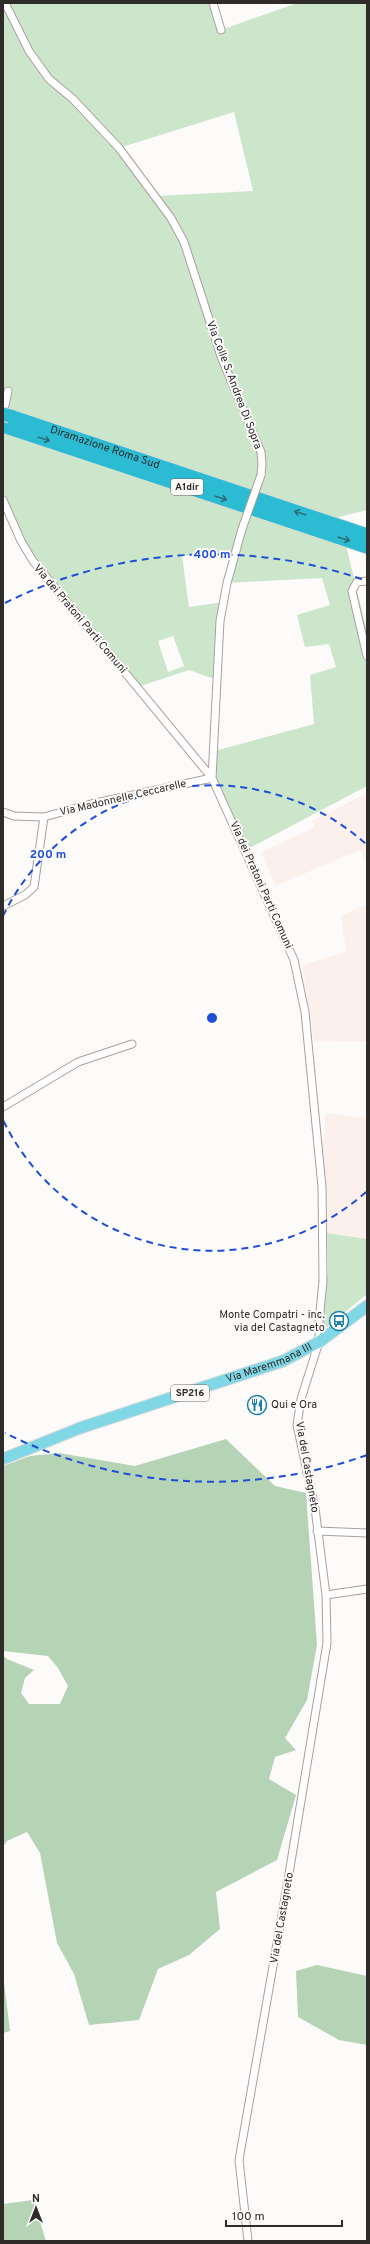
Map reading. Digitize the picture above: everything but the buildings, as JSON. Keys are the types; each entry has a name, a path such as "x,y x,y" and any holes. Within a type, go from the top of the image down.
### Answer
{"highway":[{"name":"Diramazione Roma Sud","path":"5,419 367,535"},
{"name":"Diramazione Roma Sud","path":"5,419 367,547"}],"main road":[{"name":"Via Maremmana III","path":"6,1456 80,1428 270,1366 319,1342 367,1306"}],"street":[{"name":"Via Colle S. Andrea Di Sopra","path":"5,3 29,51 49,79 73,100 119,148 171,218 184,242 222,359 260,452 261,475 242,529 227,582 220,621 212,778"},
{"path":"213,3 221,30"},
{"path":"5,419 8,391"},
{"name":"Via dei Pratoni Parti Comuni","path":"3,500 21,541 33,561 212,778 294,960 305,1012 322,1192 323,1280 319,1322 319,1342"},
{"path":"367,581 357,582 352,591 367,656"},
{"name":"Via Madonnelle Ceccarelle","path":"3,906 25,895 34,887 44,817 91,804 212,778"},
{"path":"3,812 14,816 44,817"},
{"path":"3,1107 35,1086 78,1062 132,1044"},
{"name":"Via del Castagneto","path":"248,2241 239,2160 316,1721 327,1643 326,1594 315,1508 297,1424 300,1399 319,1342"},
{"path":"317,1532 367,1533"},
{"path":"326,1594 367,1589"}],"shaded area":[{"path":"367,793 367,866 360,850 275,886 261,852 315,827 312,821"},
{"path":"367,904 367,1042 314,1041 302,965 346,952 341,916"},
{"path":"325,1113 367,1118 367,1239 327,1233 321,1142 324,1138"}],"green space":[{"path":"3,3 213,3 221,30 297,3 367,3 367,510 339,517 367,631 367,786 246,850 213,778 214,751 314,724 310,675 336,667 329,644 305,647 297,615 330,605 322,578 227,583 235,552 182,556 189,607 223,602 217,680 189,670 138,687 33,561 3,500","holes":["234,112 253,191 154,196 119,148","173,636 184,666 168,672 158,641"]},
{"path":"327,1233 367,1239 367,1294 326,1328 322,1323 328,1272"},
{"path":"226,1439 275,1486 306,1493 317,1645 307,1700 285,1738 296,1750 275,1757 269,1779 296,1795 277,1860 216,1892 220,1929 189,1955 158,1969 139,2020 89,2025 74,1974 57,1943 40,1853 27,1832 7,1841 3,1847 3,1655 7,1659 34,1670 25,1678 21,1693 29,1704 60,1704 68,1686 58,1668 48,1656 3,1651 3,1466 30,1456 59,1453 135,1466"},
{"path":"317,1965 367,1976 367,2045 339,2040 298,2017 296,1971"},
{"path":"3,1974 10,2031 3,2033"},
{"path":"33,2200 46,2241 3,2241 3,2204"}],"place":[{"name":"Monte Compatri - inc. via del Castagneto","path":"339,1321"},
{"name":"Qui e Ora","path":"257,1405"}]}
